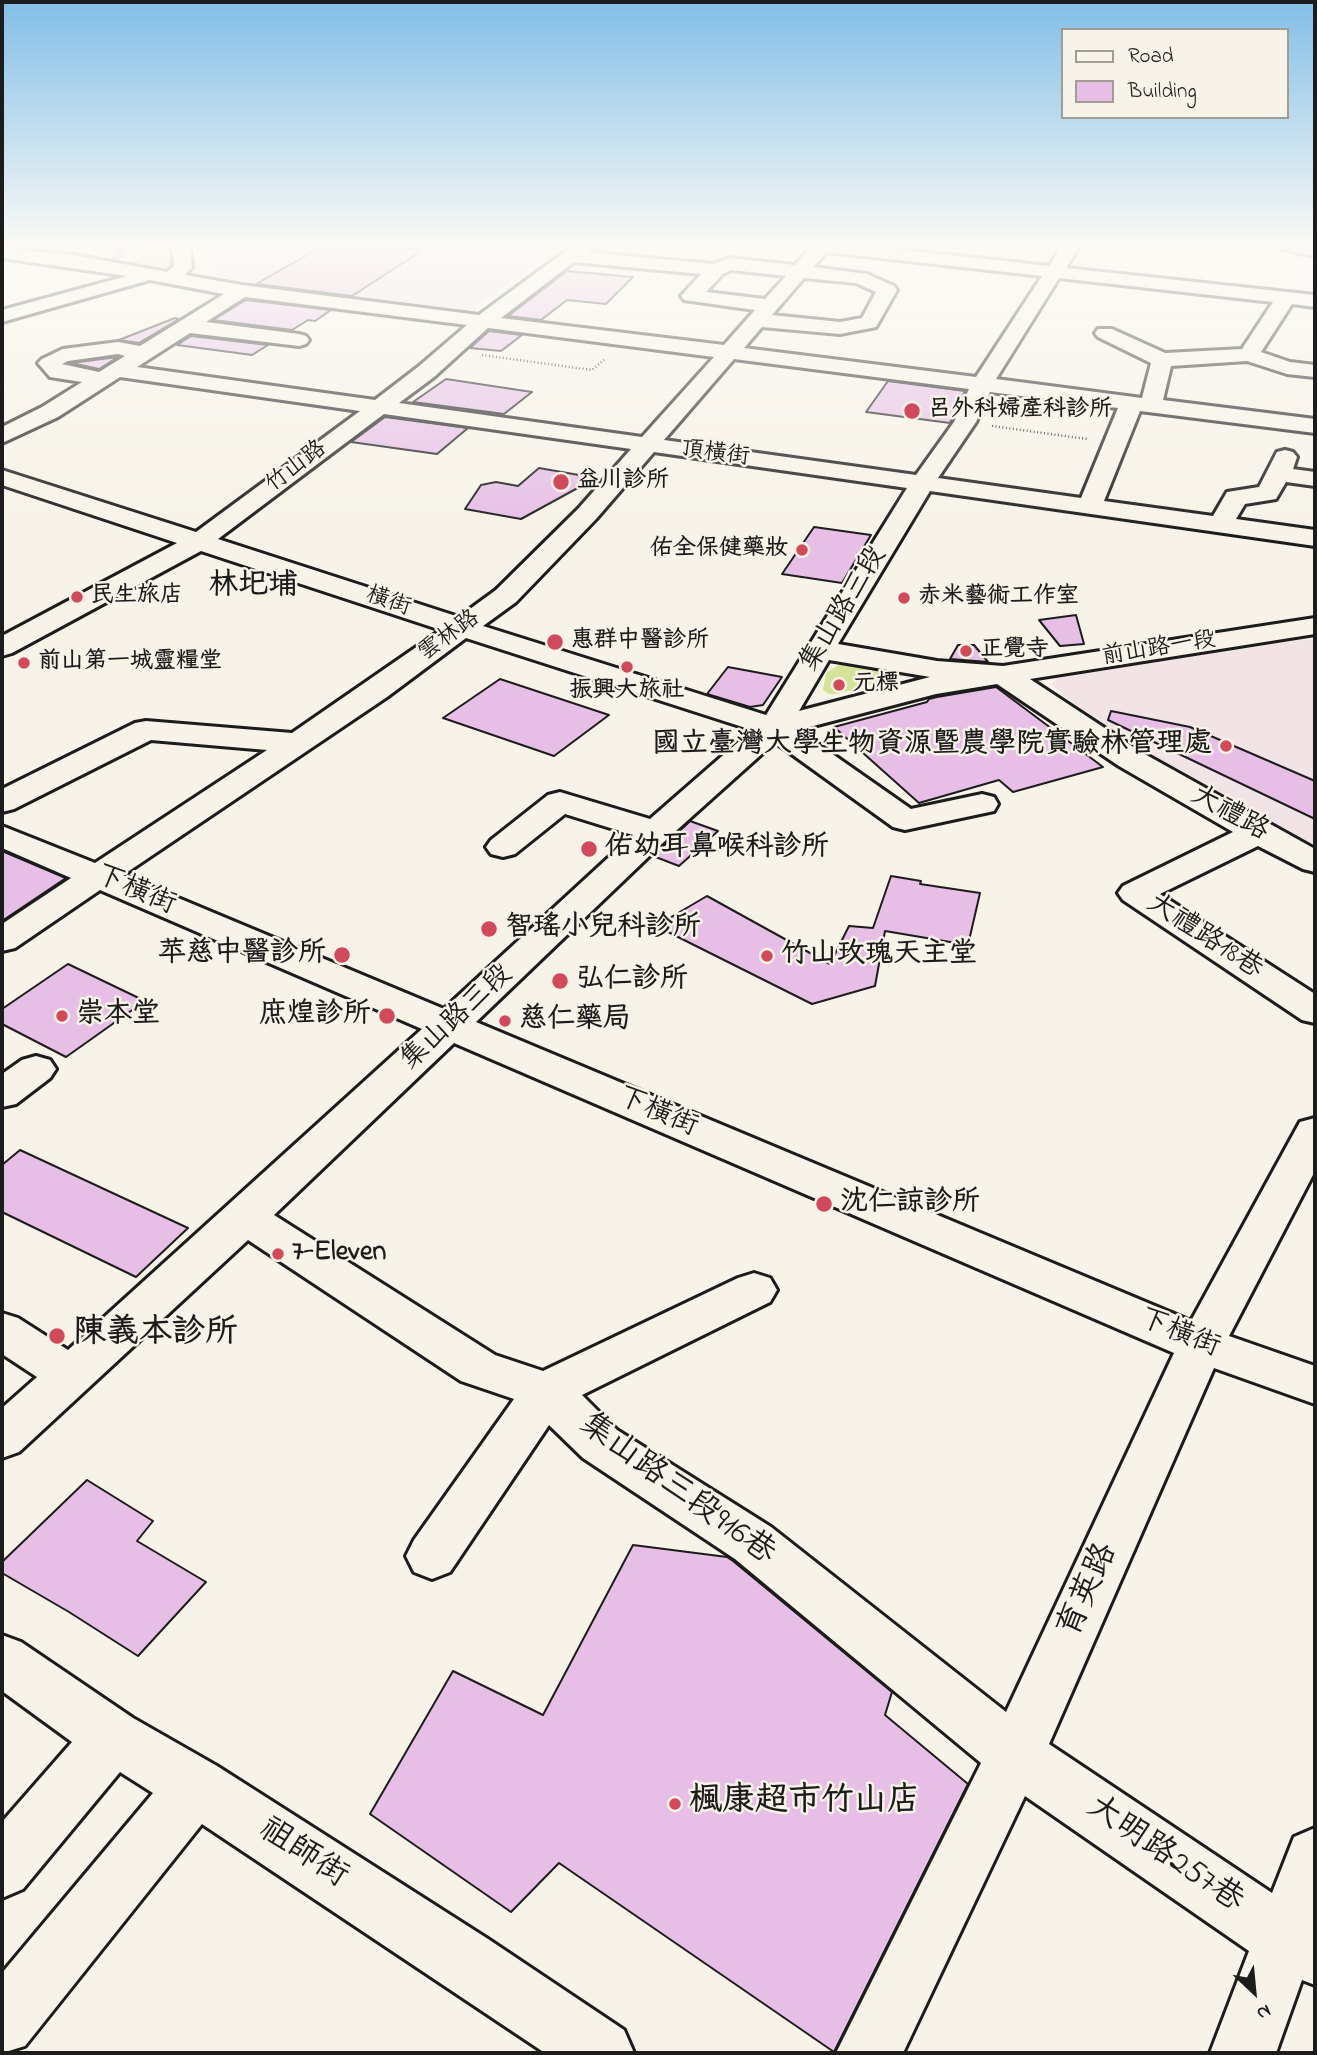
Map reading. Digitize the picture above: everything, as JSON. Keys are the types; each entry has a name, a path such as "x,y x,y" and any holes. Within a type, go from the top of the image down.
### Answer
{"street":[{"path":"2,436 50,412 162,341"},
{"name":"竹山路","path":"2,647 200,541 463,341"},
{"path":"633,341 1308,425 1313,402"},
{"name":"雲林路","path":"2,940 298,743 506,596 584,501 646,446 737,341"},
{"name":"集山路三段","path":"2,1438 451,1026 656,831 774,727 923,482 965,422 982,385 1010,341"},
{"path":"1122,341 1162,360 1249,355 1287,368 1315,371"},
{"path":"1249,355 1258,341"},
{"name":"頂橫街","path":"143,353 118,348 63,355 49,363 58,372 109,374 378,408 1315,538"},
{"path":"1090,506 1116,443 1142,404 1162,360"},
{"path":"1220,525 1237,497 1267,494 1282,465 1315,479"},
{"name":"橫街","path":"2,477 774,727"},
{"name":"前山路一段","path":"774,727 935,685 1315,626"},
{"name":"前山路一段","path":"821,650 937,670 1002,674"},
{"name":"大禮路","path":"1002,674 1130,759 1258,833 1315,862"},
{"path":"774,727 905,820 982,804"},
{"path":"2,802 146,730 298,743"},
{"path":"503,848 560,802 656,831"},
{"name":"大禮路18巷","path":"1258,833 1135,893 1315,1011"},
{"name":"下橫街","path":"2,836 1201,1345 1315,1385"},
{"path":"2,1094 36,1069"},
{"name":"育英路","path":"869,2053 1015,1755 1201,1345 1315,1132"},
{"name":"集山路三段916巷","path":"245,1217 478,1368 546,1391 600,1444 753,1543 1015,1755"},
{"path":"432,1556 546,1391 754,1290"},
{"path":"2,1331 70,1374"},
{"name":"祖師街","path":"2,1660 113,1737 196,1786 466,1961 601,2053"},
{"path":"2,1868 113,1737"},
{"name":"大明路257巷","path":"1015,1755 1300,1946"},
{"path":"2,2023 196,1786"},
{"path":"1243,2053 1300,1946 1315,1858"}],"path":[{"path":"452,351 592,370 626,341"},
{"path":"965,422 1116,443"}],"shaded area":[{"name":"國立臺灣大學生物資源暨農學院實驗林管理處","path":"1315,638 1315,844 1309,846 1201,789 1073,703 1052,685 1058,675"}],"green space":[{"path":"857,661 909,674 838,694 829,694 823,690 826,673 842,663"}],"building":[{"path":"183,341 233,341 268,345 252,355 177,345"},
{"path":"478,341 514,341 501,351 470,348"},
{"path":"118,357 99,369 71,363"},
{"path":"446,379 532,392 504,414 413,402"},
{"path":"888,381 965,391 950,423 866,412"},
{"path":"385,417 468,428 437,454 351,442"},
{"path":"539,468 596,478 521,519 465,509 481,485 496,482 518,486"},
{"path":"814,527 871,535 842,583 782,574"},
{"path":"1076,615 1084,644 1060,646 1039,620"},
{"name":"正覺寺","path":"958,645 974,645 988,662 950,659"},
{"path":"728,667 782,677 763,705 750,707 707,694"},
{"path":"500,679 609,715 554,756 443,718"},
{"path":"996,687 1103,767 1013,792 999,780 919,803 834,727 937,697"},
{"path":"1111,711 1190,727 1315,781 1315,819 1108,720"},
{"path":"690,821 718,831 679,866 653,856"},
{"path":"2,851 66,878 2,921"},
{"name":"竹山玫瑰天主堂","path":"891,876 921,881 920,884 980,893 968,945 885,931 875,986 812,1004 656,926 707,896 830,964 849,926 873,928"},
{"name":"崇本堂","path":"68,964 145,1001 66,1057 2,1024 2,1009"},
{"path":"20,1150 188,1228 136,1277 2,1212 2,1165"},
{"path":"87,1480 153,1521 137,1541 206,1582 138,1656 2,1573 2,1562"},
{"name":"楓康超市竹山店","path":"633,1545 727,1557 733,1561 892,1692 885,1715 968,1784 834,2052 559,1863 511,1912 370,1814 453,1671 543,1715"}],"place":[{"name":"呂外科婦產科診所","path":"912,411"},
{"name":"益川診所","path":"561,482"},
{"name":"佑全保健藥妝","path":"802,550"},
{"name":"民生旅店","path":"77,597"},
{"name":"赤米藝術工作室","path":"904,598"},
{"name":"惠群中醫診所","path":"555,642"},
{"name":"正覺寺","path":"966,651"},
{"name":"前山第一城靈糧堂","path":"24,663"},
{"name":"振興大旅社","path":"627,667"},
{"name":"元標","path":"839,685"},
{"name":"國立臺灣大學生物資源暨農學院實驗林管理處","path":"1226,746"},
{"name":"佑幼耳鼻喉科診所","path":"589,849"},
{"name":"智瑤小兒科診所","path":"489,929"},
{"name":"苹慈中醫診所","path":"342,955"},
{"name":"竹山玫瑰天主堂","path":"767,956"},
{"name":"弘仁診所","path":"560,981"},
{"name":"崇本堂","path":"62,1016"},
{"name":"庶煌診所","path":"387,1016"},
{"name":"慈仁藥局","path":"505,1021"},
{"name":"沈仁諒診所","path":"824,1204"},
{"name":"7-Eleven","path":"278,1254"},
{"name":"陳義本診所","path":"57,1336"},
{"name":"楓康超市竹山店","path":"675,1804"}],"district":[{"name":"林圯埔","path":"253,588"}]}
